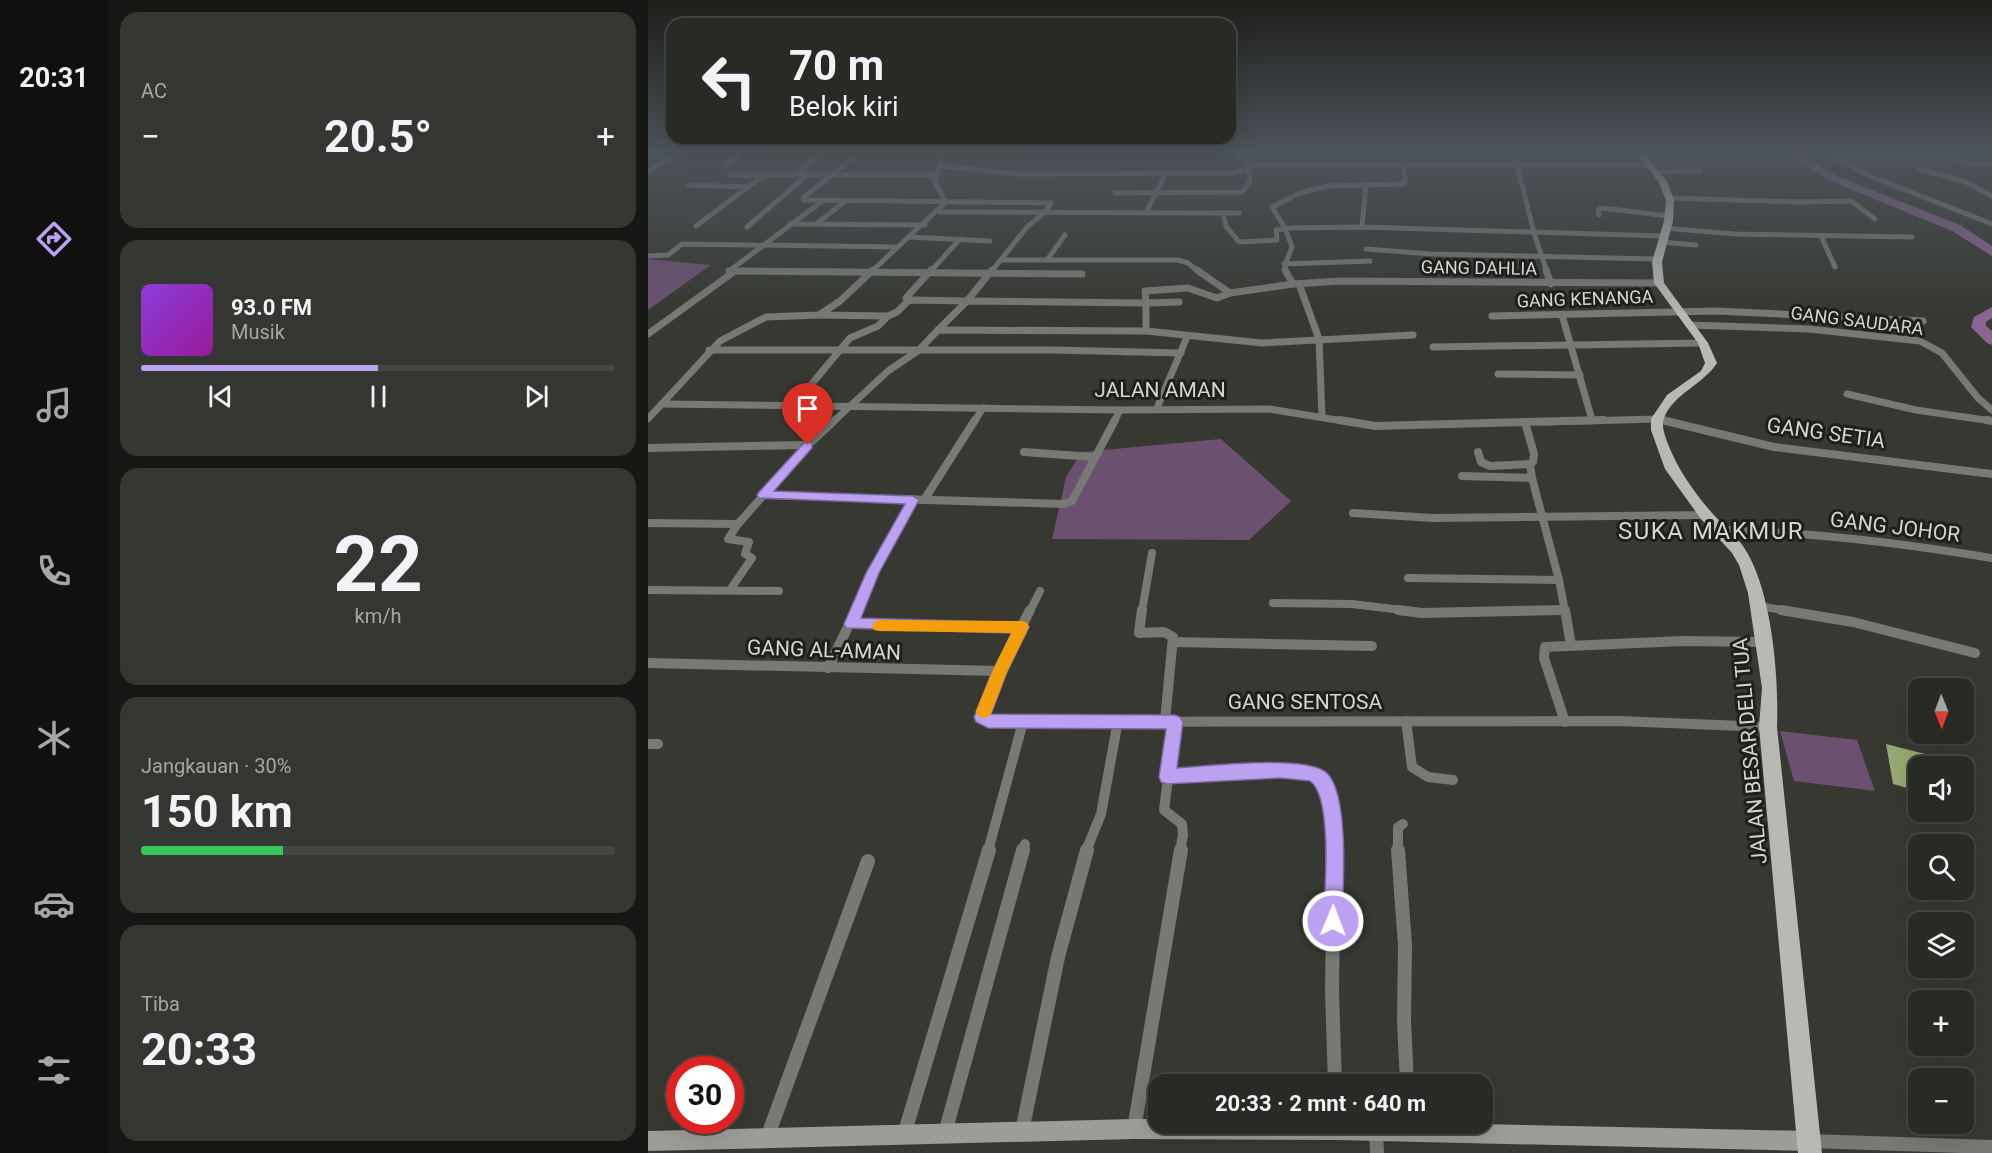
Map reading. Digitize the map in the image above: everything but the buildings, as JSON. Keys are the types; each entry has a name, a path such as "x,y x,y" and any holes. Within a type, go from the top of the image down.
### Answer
{"main road":[{"path":"1657,419 1671,398 1710,367 1711,359 1703,343 1659,283 1655,272 1669,206"},
{"name":"JALAN BESAR DELI TUA","path":"1657,419 1657,430 1670,466 1746,564 1758,606 1770,688 1768,727 1810,1147"}],"street":[{"path":"696,225 722,206"},
{"path":"747,227 771,206"},
{"path":"648,334 732,271 760,245 816,206"},
{"path":"816,224 839,206"},
{"path":"819,315 848,294 897,247 926,225 943,206"},
{"path":"730,590 752,558 746,554 749,542 728,539 738,524 808,445 888,370 919,350 967,301 1035,219 1045,212 1049,206"},
{"path":"1146,213 1149,206"},
{"path":"1273,206 1286,228 1292,247 1284,264 1287,276 1296,284 1319,339 1322,416"},
{"path":"1362,227 1364,206"},
{"path":"1527,206 1551,284"},
{"path":"1857,206 1875,219"},
{"path":"1946,206 1992,224"},
{"path":"1599,215 1598,210 1602,208 1664,230 1696,245"},
{"path":"939,212 1239,213"},
{"path":"1222,213 1226,226 1238,242 1277,240 1276,230 1286,228 1362,227 1534,233 1664,230 1912,237"},
{"path":"790,224 926,225"},
{"path":"1047,260 1065,235"},
{"path":"1821,236 1835,267"},
{"path":"909,237 990,241"},
{"path":"909,300 906,298 960,239"},
{"path":"648,256 668,255 682,244 897,247"},
{"path":"1366,249 1384,248 1408,253 1543,259 1656,259"},
{"path":"1003,260 1178,260 1188,263 1214,284 1230,293"},
{"path":"1284,264 1370,261"},
{"path":"732,271 1082,274"},
{"name":"GANG DAHLIA","path":"1146,303 1145,291 1149,289 1188,288 1217,298 1230,293 1296,284 1373,281 1659,283"},
{"path":"795,404 852,337 878,326 909,300 1179,302"},
{"path":"1146,303 1146,331"},
{"name":"GANG KENANGA","path":"1492,316 1678,311 1758,312 1923,321"},
{"path":"1562,315 1573,346 1592,420"},
{"path":"648,419 709,350 720,341 766,316 888,316"},
{"name":"GANG SAUDARA","path":"1689,326 1809,329 1920,341 1942,353 1978,398 1992,410"},
{"path":"938,330 1146,331 1262,343 1413,335"},
{"path":"1157,408 1187,337"},
{"path":"1433,347 1703,343"},
{"path":"709,350 1181,353"},
{"path":"1498,374 1580,375"},
{"path":"1847,394 1917,410 1992,421"},
{"path":"1978,398 1992,399"},
{"name":"JALAN AMAN","path":"662,404 1120,410 1269,409 1375,426 1657,419"},
{"path":"924,500 983,408"},
{"path":"763,495 1064,504 1072,501 1120,410"},
{"name":"GANG SETIA","path":"1657,419 1774,447 1992,474"},
{"path":"1525,422 1534,458 1530,464 1532,478 1559,580 1571,645"},
{"path":"648,448 808,445"},
{"path":"1024,452 1094,457"},
{"path":"1478,452 1481,462 1490,466 1530,464"},
{"path":"1462,476 1532,478"},
{"path":"828,668 852,624 872,573 913,500"},
{"path":"1353,513 1433,518 1706,515"},
{"path":"648,523 738,524"},
{"name":"GANG JOHOR","path":"1721,530 1782,531 1921,546 1992,558"},
{"path":"1134,1129 1183,835 1183,826 1179,819 1164,810 1173,637 1164,632 1138,633 1152,553"},
{"path":"1408,578 1559,580"},
{"path":"648,590 779,591"},
{"name":"GANG SENTOSA","path":"1040,591 999,672 982,717 988,721 1023,723 1619,721 1768,727"},
{"path":"1273,603 1352,604 1422,613 1564,609"},
{"path":"1758,606 1853,622 1975,653"},
{"path":"852,624 1022,627"},
{"path":"1565,722 1543,654 1545,647 1683,641 1762,642"},
{"path":"1173,642 1372,646"},
{"name":"GANG AL-AMAN","path":"648,663 999,672"},
{"path":"1022,1131 1058,957 1089,841 1101,814 1118,721"},
{"path":"1406,721 1412,767 1423,775 1453,780"},
{"path":"904,1135 996,825 1023,723"},
{"path":"1167,777 1291,771 1314,773 1322,779 1326,786 1334,819 1335,851 1332,991 1335,1074"},
{"path":"1403,824 1398,826 1397,832 1405,945 1404,1021 1407,1074"},
{"path":"945,1133 1025,844"},
{"path":"766,1140 868,861"},
{"path":"648,1141 766,1140 1148,1129"},
{"path":"1493,1132 1810,1147 1992,1148"},
{"path":"1376,1134 1377,1153"}],"shaded area":[{"path":"648,259 711,265 648,310"},
{"path":"1221,439 1291,501 1249,540 1052,539 1066,477 1082,452"},
{"path":"1780,731 1857,740 1875,791 1794,781"}],"waterway":[{"path":"1901,206 1956,228 1992,252"},
{"path":"1992,311 1979,320 1979,327 1992,340"}],"slow traffic":[{"path":"879,626 1022,627 999,672 984,711"}],"district":[{"name":"SUKA MAKMUR","path":"1711,531"}],"route":[{"path":"808,445 763,495 913,500 872,573 853,625 1022,627 999,672 982,717 988,721 1023,723 1175,722 1167,777 1280,770 1314,773 1322,779 1326,786 1334,819 1333,921"}]}
